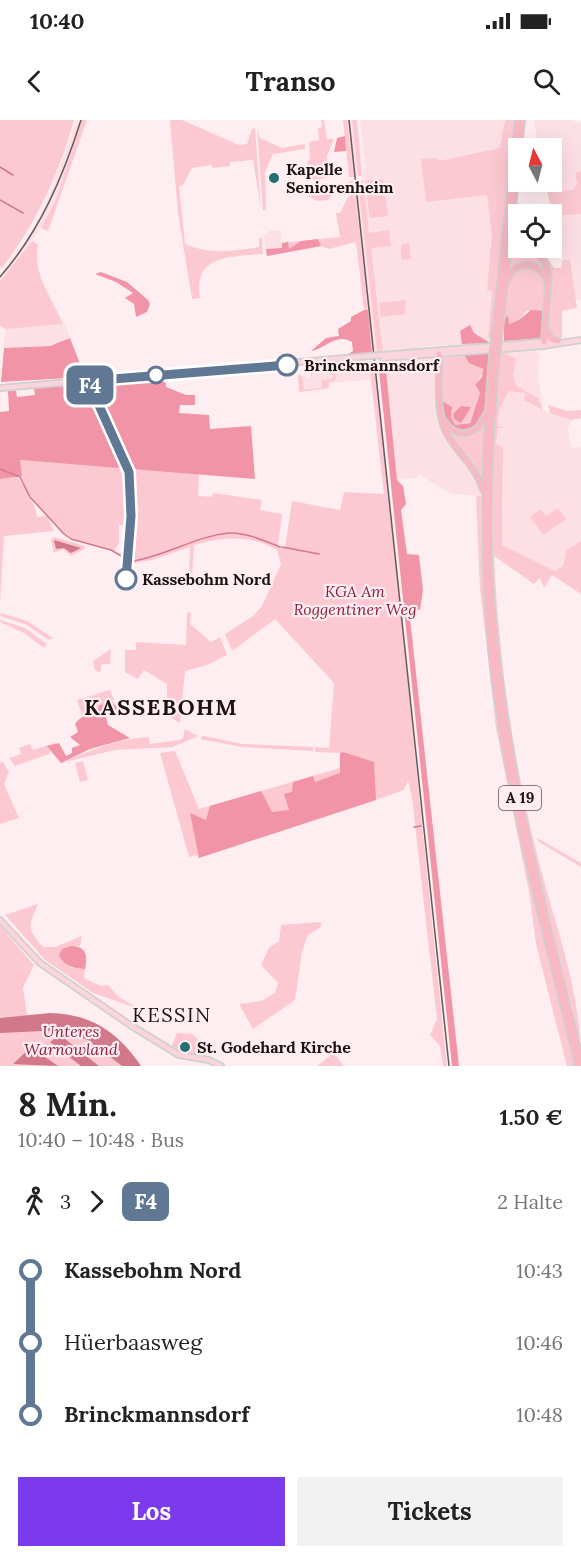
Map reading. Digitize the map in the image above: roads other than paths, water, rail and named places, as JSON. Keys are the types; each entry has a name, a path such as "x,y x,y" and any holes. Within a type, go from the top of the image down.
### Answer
{"highway":[{"name":"A 19","path":"519,138 520,120"},
{"name":"A 19","path":"520,120 496,339 488,500 495,647 506,724 522,808 581,1062"},
{"name":"A 19","path":"496,339 515,192"},
{"path":"514,199 515,204"},
{"path":"541,258 549,273 548,333 545,344"},
{"path":"504,287 511,272 520,265 531,264 543,272 548,283 545,344"},
{"path":"548,333 551,339 558,341"},
{"path":"437,352 441,411 446,432 474,467 484,495"},
{"name":"A 19","path":"495,356 488,408 484,495 487,604 502,726 525,840 578,1066"},
{"path":"441,411 449,428 466,434 480,427 488,408"}],"main road":[{"path":"0,388 581,340"},
{"path":"545,344 571,341"},
{"path":"0,920 37,961 130,1025 179,1055 209,1060 221,1066"}],"waterway":[{"path":"0,167 13,175"},
{"path":"0,200 23,213"},
{"path":"0,469 20,477 30,497 71,539 111,550 125,558"},
{"path":"133,561 205,538 229,533 248,535 280,547"},
{"path":"282,547 319,554"},
{"path":"414,827 421,826"}],"railway":[{"path":"0,277 27,241 49,203 81,120"},
{"path":"349,120 449,1066"}],"place":[{"name":"Kapelle Seniorenheim","path":"274,178"},
{"name":"Brinckmannsdorf","path":"287,365"},
{"name":"Kassebohm Nord","path":"126,579"},
{"name":"St. Godehard Kirche","path":"185,1047"}],"district":[{"name":"KASSEBOHM","path":"161,707"},
{"name":"KESSIN","path":"172,1015"}],"park label":[{"name":"KGA Am Roggentiner Weg","path":"355,600"},
{"name":"Unteres Warnowland","path":"71,1040"}]}
